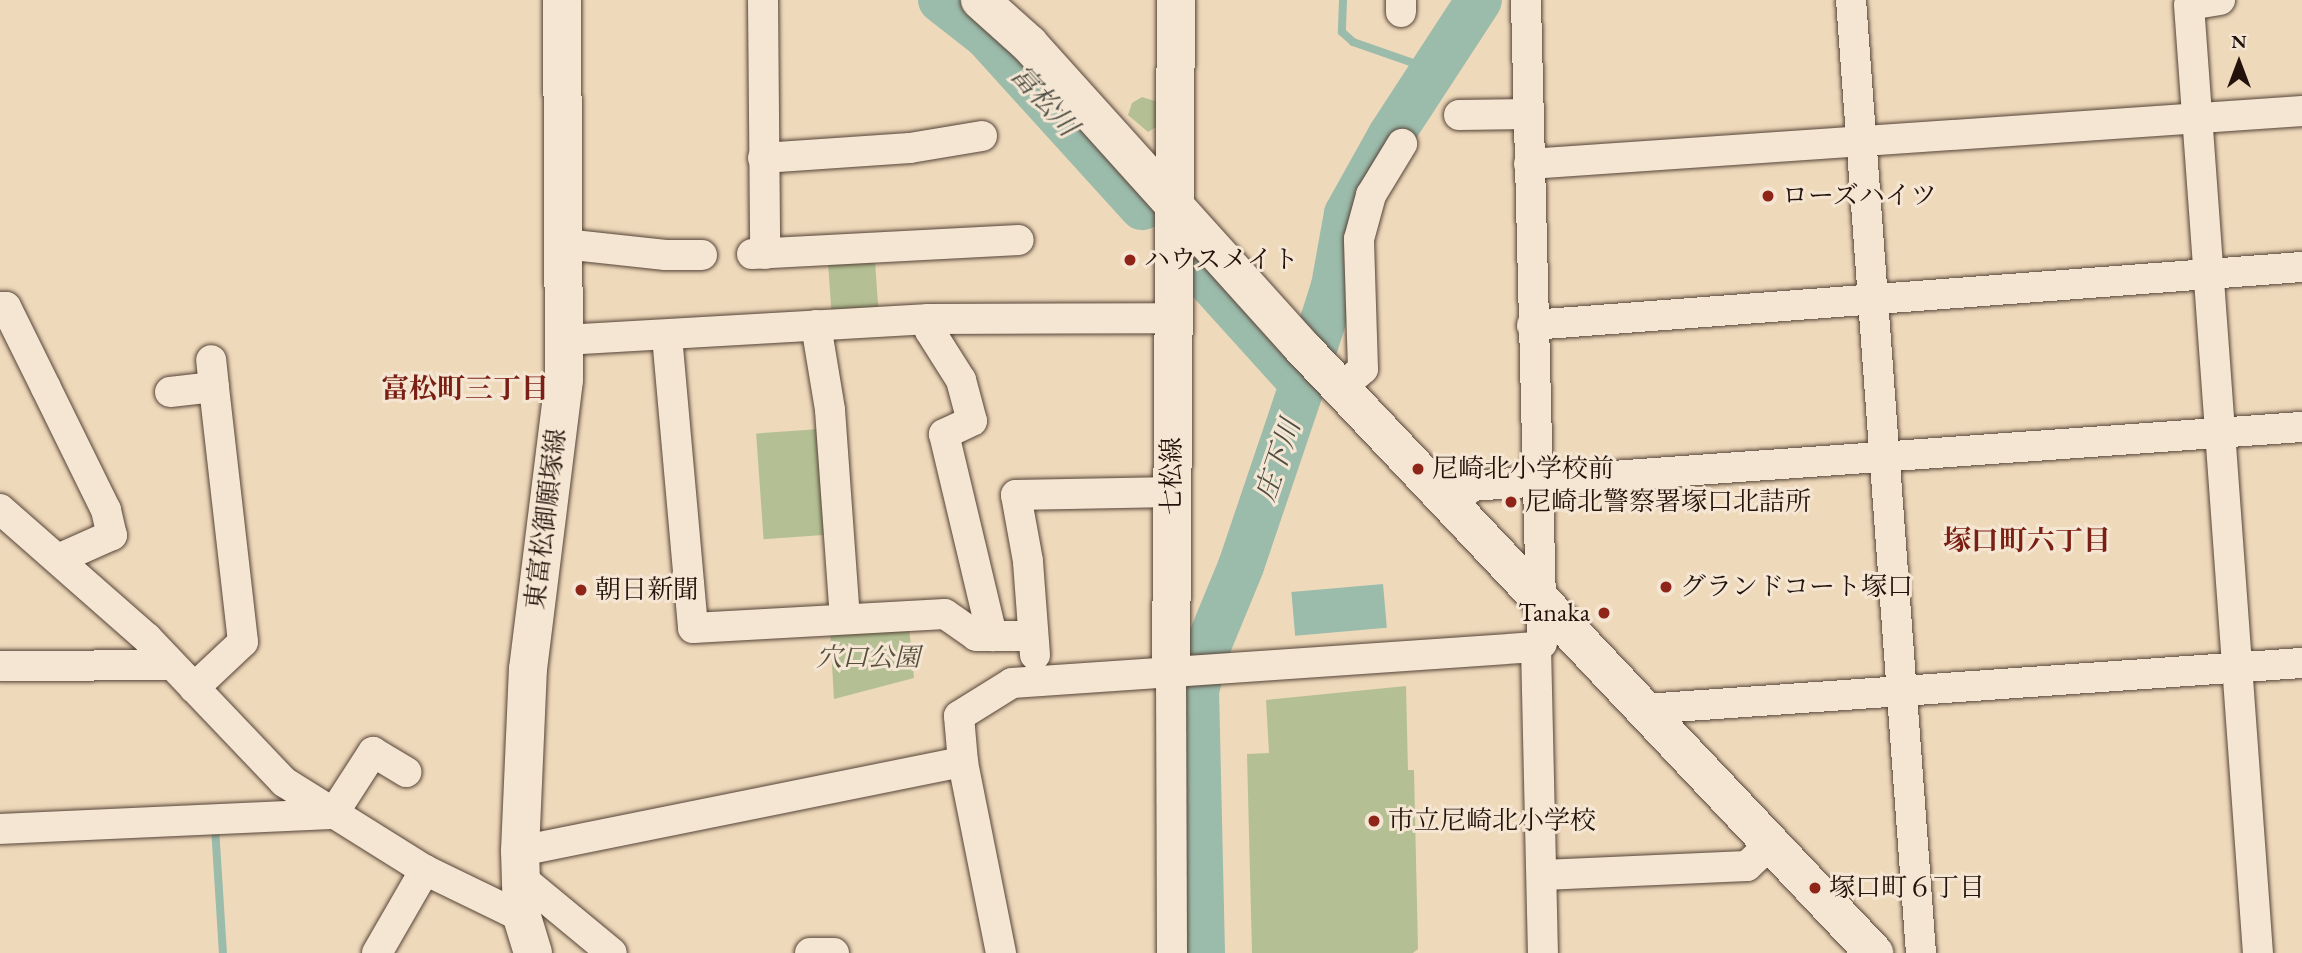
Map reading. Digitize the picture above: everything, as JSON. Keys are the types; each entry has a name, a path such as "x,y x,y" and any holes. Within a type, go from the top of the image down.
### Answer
{"street":[{"name":"東富松御願塚線","path":"524,942 520,864 528,669 564,380 562,0"},
{"path":"763,0 763,158 759,254 1020,240"},
{"path":"980,0 1029,44 1299,344 1452,505 1539,627 1645,709 1760,854 1874,953"},
{"name":"七松線","path":"1172,953 1180,669 1172,492 1176,0"},
{"path":"1526,0 1544,953"},
{"path":"1851,0 1921,953"},
{"path":"2220,0 2189,5 2195,118 2210,274 2218,433 2258,953"},
{"path":"1529,164 2302,111"},
{"path":"1459,115 1528,114"},
{"path":"763,158 910,148 982,136"},
{"path":"1337,384 1363,369 1359,239 1371,195 1402,144"},
{"path":"564,244 652,254 702,254"},
{"path":"1532,325 2302,267"},
{"path":"0,307 6,307 106,510 112,535 58,559"},
{"path":"564,340 929,319 1173,318"},
{"path":"929,319 930,331 961,380 972,421 944,434 992,636"},
{"path":"816,326 830,410 845,618"},
{"path":"667,336 693,628 945,614 976,636 1033,636"},
{"path":"170,392 213,373 223,535 243,642 194,688"},
{"path":"1452,505 1472,486 1535,480 1884,458 2302,427"},
{"path":"1036,678 1028,561 1016,495 1172,492"},
{"path":"0,509 146,638 168,665 194,688 284,782 425,870 524,942"},
{"path":"1001,953 963,762 958,716 1012,684 1036,678 1222,666 1539,627"},
{"path":"1645,709 2302,663"},
{"path":"0,666 168,665"},
{"path":"333,814 373,752 406,772"},
{"path":"520,864 963,762"},
{"path":"0,829 333,814"},
{"path":"1543,875 1760,854"},
{"path":"520,864 612,953"},
{"path":"377,953 425,870"},
{"path":"810,953 834,953"}],"green space":[{"path":"1142,97 1158,102 1158,126 1148,132 1128,115 1132,103"},
{"path":"875,261 878,309 831,312 828,264"},
{"path":"820,429 827,535 764,539 756,433"},
{"name":"穴口公園","path":"909,626 914,678 834,699 830,630"},
{"path":"1406,686 1408,770 1414,770 1418,949 1413,953 1252,953 1247,754 1269,753 1266,700"}],"shaded area":[{"path":"1383,584 1387,628 1295,636 1291,592"}],"waterway":[{"name":"富松川","path":"941,0 987,36 1142,207"},
{"path":"1343,0 1342,32 1353,42 1433,70"},
{"name":"庄下川","path":"1202,953 1196,691 1206,651 1241,566 1306,374 1334,286 1347,214 1391,135 1479,0"},
{"name":"富松川","path":"1207,278 1302,383"},
{"path":"215,827 223,953"}],"place":[{"name":"ローズハイツ","path":"1768,196"},
{"name":"ハウスメイト","path":"1130,260"},
{"name":"尼崎北小学校前","path":"1418,469"},
{"name":"尼崎北警察署塚口北詰所","path":"1511,502"},
{"name":"グランドコート塚口","path":"1666,587"},
{"name":"朝日新聞","path":"581,590"},
{"name":"Tanaka","path":"1604,613"},
{"name":"市立尼崎北小学校","path":"1374,821"},
{"name":"塚口町６丁目","path":"1815,888"}],"district":[{"name":"富松町三丁目","path":"465,388"},
{"name":"塚口町六丁目","path":"2027,540"}]}
